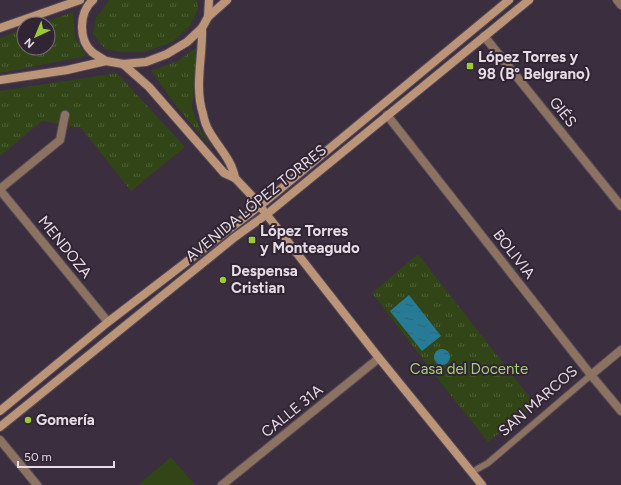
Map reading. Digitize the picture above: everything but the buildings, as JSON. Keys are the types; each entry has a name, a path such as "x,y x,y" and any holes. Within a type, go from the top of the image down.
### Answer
{"main road":[{"path":"0,28 80,0"},
{"path":"93,0 88,4 82,20 83,36 92,51 106,61"},
{"path":"208,17 209,0"},
{"path":"0,80 67,70 106,61 123,64 146,62 167,54 188,42 202,28 208,17 227,0"},
{"name":"AVENIDA LÓPEZ TORRES","path":"0,411 108,322 260,206 509,0"},
{"name":"AVENIDA LÓPEZ TORRES","path":"0,427 235,237 266,214 529,0"},
{"path":"202,28 203,43 200,64 199,91 202,112 208,130 234,168 235,178"},
{"path":"123,64 149,87 224,174 235,178 260,206 379,358 482,485"}],"street":[{"path":"617,0 621,5"},
{"name":"GIÉS","path":"484,36 621,206"},
{"path":"0,190 60,140 65,115"},
{"name":"BOLIVIA","path":"387,115 591,375 621,411"},
{"name":"MENDOZA","path":"0,190 108,322"},
{"name":"SAN MARCOS","path":"591,375 621,350"},
{"name":"CALLE 31A","path":"222,485 379,358"},
{"path":"0,440 37,485"}],"lane":[{"name":"SAN MARCOS","path":"472,472 488,463 591,375"}],"green space":[{"path":"109,0 197,0 198,9 190,26 172,42 144,52 121,52 105,49 93,34 96,18"},
{"path":"73,12 75,37 86,56 0,73 0,38 16,32 16,56 56,56 56,18"},
{"path":"197,47 192,108 200,129 213,149 181,112 151,71 178,61"},
{"path":"117,73 185,147 131,191 81,128 42,121 0,156 0,91"},
{"name":"Casa del Docente","path":"418,254 535,404 488,442 372,293"},
{"path":"171,457 195,485 138,485"}],"water":[{"path":"409,295 441,336 422,351 390,311"},
{"path":"442,349 448,351 450,357 448,363 442,365 436,363 434,357 436,351"}],"place":[{"name":"López Torres y 98 (B° Belgrano)","path":"470,66"},
{"name":"López Torres y Monteagudo","path":"252,240"},
{"name":"Despensa Cristian","path":"223,280"},
{"name":"Gomería","path":"28,420"}]}
